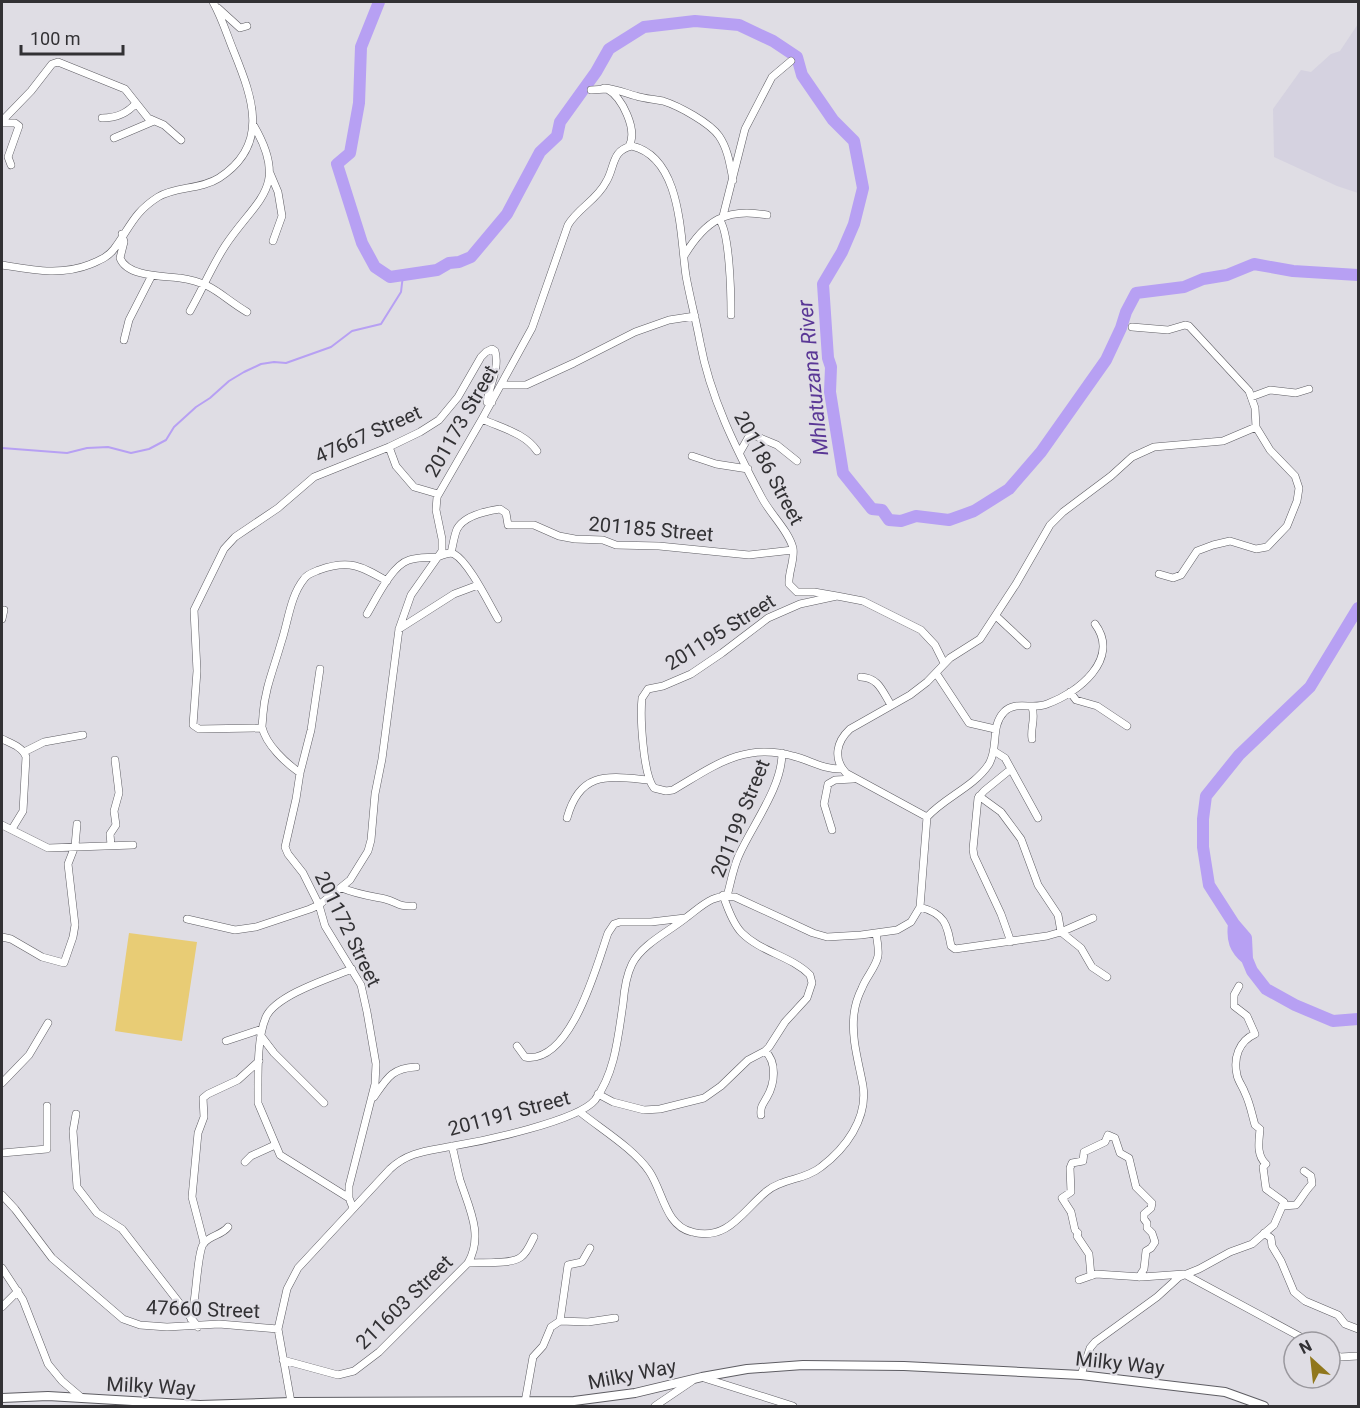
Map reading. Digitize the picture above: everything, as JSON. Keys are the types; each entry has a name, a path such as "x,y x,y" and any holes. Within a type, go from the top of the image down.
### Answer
{"street":[{"path":"215,4 240,28 247,26"},
{"path":"215,4 250,95 254,126 262,142 270,173 278,192 282,216 273,241"},
{"path":"731,315 730,282 721,217 733,180 740,142 750,118 772,77 791,61"},
{"path":"2,122 54,62 125,89 148,118 173,130 181,140"},
{"path":"591,90 604,88 618,90 637,97 666,102 694,117 718,136 725,149 733,180"},
{"path":"604,88 611,91 621,102 632,131 633,139 629,146"},
{"path":"102,118 115,118 126,113 136,103"},
{"path":"114,138 154,121"},
{"path":"2,122 15,123 19,126 8,157 11,165"},
{"path":"2,266 52,272 72,271 107,256 140,211 158,197 220,178 244,152 250,142 254,126"},
{"name":"201186 Street","path":"629,146 640,148 652,155 664,172 678,206 682,245 703,359 714,393 748,469 793,550 790,587 797,592 837,596"},
{"name":"201173 Street","path":"440,557 443,545 436,510 438,494 532,328 568,225 605,184 618,153 629,146"},
{"path":"190,311 224,247 266,192 270,173"},
{"path":"684,256 704,229 721,217 735,212 767,215"},
{"path":"122,234 124,242 120,258 132,269 151,277 181,278 205,283 247,312"},
{"path":"124,340 129,320 151,277"},
{"path":"501,385 525,385 635,332 656,324 695,316"},
{"path":"1132,327 1168,330 1189,326 1243,384 1255,408 1256,427 1270,450 1295,476 1299,488 1299,494 1287,526 1264,549 1256,549 1230,541 1218,543 1197,551 1181,576 1173,578 1159,574"},
{"name":"47667 Street","path":"262,728 199,729 194,726 197,671 194,610 218,559 235,537 278,508 314,477 389,447 439,420 458,397 481,357 492,349 495,351 497,363 487,402 492,402"},
{"path":"1251,397 1270,390 1290,393 1309,389"},
{"path":"482,419 513,432 530,443 537,451"},
{"path":"842,769 837,754 845,734 910,695 944,663 980,639 1050,525 1063,512 1132,457 1154,447 1223,441 1256,427"},
{"path":"740,452 748,438 753,435 777,445 797,461"},
{"path":"389,447 396,466 414,487 438,494"},
{"path":"692,456 716,464 748,469"},
{"name":"201185 Street","path":"451,553 456,531 468,519 500,509 506,513 508,525 534,525 555,535 603,540 616,545 658,546 749,555 793,550"},
{"path":"367,614 387,581 406,561 440,557 451,553 463,562 498,620"},
{"path":"187,919 235,930 256,927 319,905 342,888 359,868 371,840 375,794 382,759 399,629 411,595 440,557"},
{"path":"300,773 273,747 262,728 267,685 291,606 303,579 311,573 333,565 347,563 369,570 387,581"},
{"path":"399,629 454,594 478,585"},
{"name":"201195 Street","path":"648,780 641,704 646,691 691,674 768,618 800,604 837,596 863,601 921,630 935,645 944,663"},
{"path":"2,620 4,610"},
{"path":"996,616 1027,645"},
{"path":"725,896 735,897 820,936 834,938 897,930 905,926 915,917 920,907 927,817 978,776 989,762 994,751 995,729 1003,712 1010,707 1020,705 1032,707 1047,705 1070,692 1089,677 1102,657 1103,639 1095,624"},
{"name":"201172 Street","path":"320,669 311,730 285,848 303,873 319,905 325,926 352,969 364,994 375,1053 375,1084 349,1186 349,1198"},
{"path":"936,673 969,723 995,729"},
{"path":"861,677 876,680 891,705"},
{"path":"1070,692 1074,699 1097,706 1127,726"},
{"path":"1032,707 1035,718 1031,732 1032,739"},
{"path":"24,752 44,742 83,735"},
{"path":"2,739 24,752 26,760 24,806 22,815 12,829"},
{"path":"567,818 577,793 591,781 604,777 648,780 654,788 673,790 732,756 768,751 782,753 830,769 842,769 856,779 927,817"},
{"path":"994,751 1003,755 1038,818"},
{"name":"201199 Street","path":"725,896 740,853 776,783 782,763 782,753"},
{"path":"111,845 110,834 116,825 114,811 119,794 115,760"},
{"path":"1011,770 980,796 973,854 1001,914 1011,942"},
{"path":"832,830 824,804 828,784 836,780 856,779"},
{"path":"980,796 1001,812 1021,839 1038,885 1058,915 1061,932 1080,948 1094,969 1107,977"},
{"path":"2,937 11,939 42,957 64,963 75,925 68,864 75,846 77,824"},
{"path":"2,825 48,848 133,845"},
{"path":"342,888 387,899 400,907 413,906"},
{"path":"598,1094 639,1110 679,1105 704,1098 721,1086 748,1060 765,1051 785,1022 807,998 812,979 807,972 764,949 742,933 725,896"},
{"name":"201191 Street","path":"290,1405 279,1329 287,1289 293,1274 353,1208 406,1156 541,1125 587,1108 598,1094 613,1061 632,964 650,945 709,900 725,896"},
{"path":"920,907 930,910 943,920 949,931 950,945 953,948 1011,942 1061,932 1093,918"},
{"path":"517,1046 525,1057 533,1058 554,1047 562,1039 584,1003 608,933 614,924 686,918"},
{"path":"580,1112 642,1162 655,1182 672,1219 680,1227 693,1233 711,1234 733,1226 772,1188 820,1168 845,1145 854,1130 862,1111 864,1096 855,1047 854,1015 862,987 878,955 876,933"},
{"path":"352,969 285,999 269,1012 262,1032 258,1103 274,1145 281,1156 349,1198 353,1208"},
{"path":"1079,1280 1096,1274 1139,1277 1184,1274 1199,1269 1230,1251 1249,1246 1274,1225 1284,1202 1266,1189 1263,1167 1266,1164 1258,1147 1260,1129 1255,1125 1245,1091 1237,1077 1235,1063 1241,1044 1246,1038 1255,1034 1247,1016 1234,1006 1234,995 1239,986"},
{"path":"2,1083 28,1055 48,1023"},
{"path":"226,1041 262,1032"},
{"path":"262,1032 274,1053 324,1104"},
{"path":"761,1115 762,1104 770,1090 773,1066 772,1059 765,1051"},
{"path":"191,1319 195,1305 199,1261 204,1243 192,1197 198,1133 204,1117 203,1098 243,1077 260,1061"},
{"path":"371,1102 386,1079 393,1073 403,1068 416,1067"},
{"path":"2,1153 46,1149 47,1106"},
{"path":"76,1114 73,1131 77,1187 93,1210 122,1228 198,1327"},
{"path":"1090,1276 1089,1254 1077,1236 1071,1212 1062,1198 1071,1192 1070,1168 1072,1163 1083,1161 1084,1152 1105,1142 1108,1135 1115,1138 1120,1154 1129,1158 1136,1187 1152,1203 1151,1208 1144,1214 1144,1220 1155,1242 1146,1251 1144,1269 1139,1277"},
{"path":"245,1162 250,1156 274,1145"},
{"name":"211603 Street","path":"283,1360 338,1375 354,1371 379,1352 468,1263 474,1251 475,1227 452,1146"},
{"path":"1283,1206 1296,1205 1302,1199 1302,1194 1312,1184 1311,1176 1304,1171"},
{"name":"47660 Street","path":"2,1195 52,1258 115,1314 130,1323 167,1327 219,1324 279,1329"},
{"path":"204,1243 218,1236 228,1227"},
{"path":"1264,1233 1270,1238 1294,1293 1305,1301 1338,1315 1346,1324 1359,1329"},
{"path":"468,1263 519,1259 534,1237"},
{"path":"560,1321 568,1265 582,1263 590,1248"},
{"path":"2,1268 18,1291 48,1364 62,1381 82,1398"},
{"path":"1184,1274 1288,1330"},
{"path":"1082,1375 1090,1348 1095,1342 1184,1274"},
{"path":"2,1307 18,1291"},
{"path":"525,1402 533,1357 543,1346 551,1327 560,1321 588,1322 615,1318"},
{"path":"1342,1357 1359,1356"},
{"name":"Milky Way","path":"2,1398 48,1396 189,1405 574,1401 635,1393 747,1369 803,1365 904,1366 1082,1375 1225,1392 1264,1407"},
{"path":"655,1407 698,1378 793,1407"}],"shaded area":[{"path":"1358,24 1358,193 1337,186 1274,157 1273,109 1301,70 1311,72 1331,54 1340,51"},
{"path":"129,933 197,942 182,1041 115,1031"}],"waterway":[{"name":"Mhlatuzana River","path":"379,2 361,47 359,103 350,153 337,164 362,243 375,267 390,277 437,270 449,263 471,257 507,214 540,152 557,136 560,122 596,72 609,49 644,27 695,21 739,25 773,41 797,57 802,75 833,120 854,141 863,188 854,224 842,252 823,284 828,358 831,367 830,392 843,473 872,509 882,510 889,520 901,521 916,516 949,520 974,511 1009,489 1041,452 1106,360 1136,293 1184,287 1203,279 1227,275 1254,264 1293,271 1358,275"},
{"path":"2,448 67,453 87,448 108,447 131,453 149,449 166,440 174,427 196,407 244,372 261,364 286,363 331,347 352,331 381,324 401,292 403,275"},
{"name":"Mhlatuzana River","path":"1358,608 1310,687 1239,755 1206,796 1203,819 1203,847 1209,885 1234,924 1246,938 1247,959 1252,971 1266,989 1295,1005 1333,1021 1358,1019"},
{"name":"Mhlatuzana River","path":"1234,924 1235,944 1247,959"}]}
